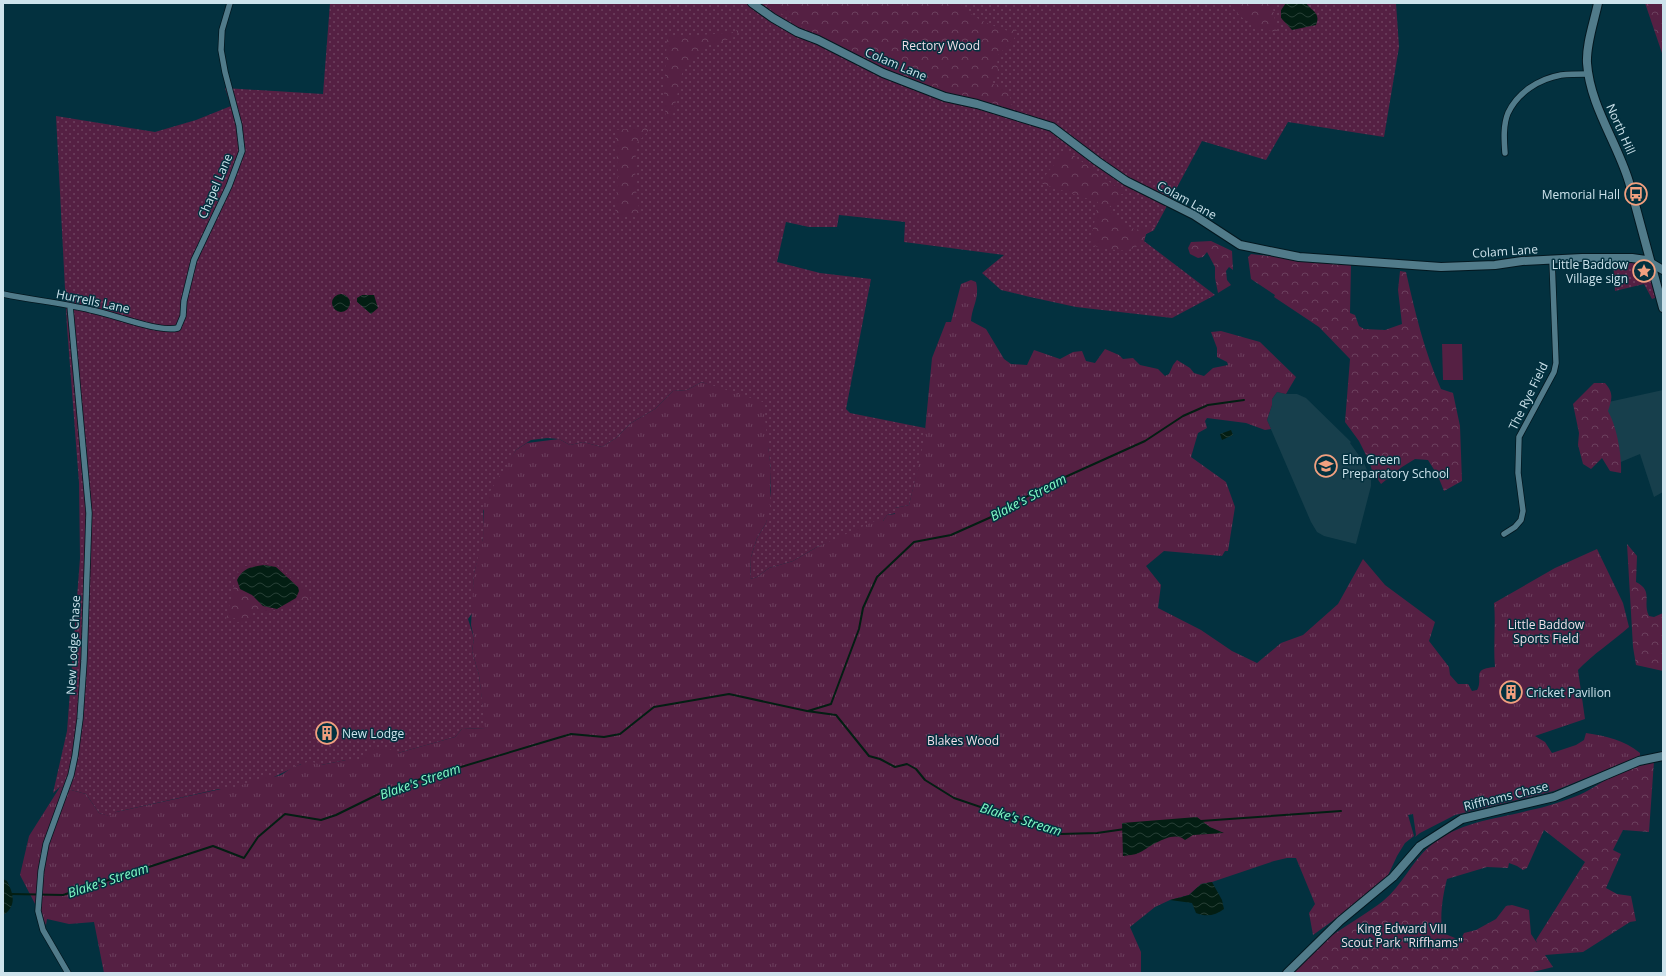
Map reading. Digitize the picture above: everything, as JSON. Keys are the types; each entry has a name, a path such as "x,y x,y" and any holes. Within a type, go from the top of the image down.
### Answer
{"street":[{"name":"Chapel Lane","path":"178,328 183,316 184,301 194,260 229,186 242,151 239,125 224,72 221,50 222,30 230,3"},
{"name":"Colam Lane","path":"752,3 773,18 797,32 818,40 883,73 945,97 977,104 1052,127 1126,181 1194,215 1240,245 1300,256 1441,267 1495,266 1522,261 1613,257 1641,259 1650,262"},
{"name":"North Hill","path":"1598,3 1587,56 1588,74 1598,108 1628,175 1663,308"},
{"path":"1505,153 1504,134 1508,113 1521,95 1536,82 1561,75 1588,74"},
{"name":"The Rye Field","path":"1504,534 1515,527 1521,520 1523,511 1518,473 1519,437 1554,372 1556,363 1552,260"},
{"path":"1650,262 1663,271 1654,277"},
{"name":"Hurrells Lane","path":"3,294 90,310 154,327 173,329 178,328"},
{"name":"New Lodge Chase","path":"68,973 43,930 38,911 41,871 46,844 71,776 75,756 80,719 84,661 89,513 70,306"},
{"name":"Riffhams Chase","path":"1287,973 1340,921 1393,877 1420,846 1462,819 1554,797 1639,761 1663,756"}],"shaded area":[{"path":"1663,390 1663,492 1654,497 1640,454 1616,464 1604,403"},
{"name":"Elm Green Preparatory School","path":"1277,392 1297,394 1306,398 1351,442 1350,443 1363,461 1371,479 1371,486 1356,544 1324,536 1317,532 1311,522 1267,420 1272,405 1272,399"}],"green space":[{"path":"330,3 1396,3 1399,47 1384,137 1288,122 1266,160 1202,141 1154,230 1146,234 1144,241 1215,295 1172,318 1076,307 1001,290 982,273 1004,255 904,242 905,222 839,215 837,227 809,227 786,222 777,262 820,273 871,279 846,409 850,413 925,428 925,441 909,505 895,508 896,513 887,515 883,521 817,547 793,561 769,568 757,577 750,579 751,557 757,538 766,523 771,491 771,470 768,447 720,389 702,382 687,390 673,391 655,409 631,423 616,438 602,447 583,442 570,445 559,439 547,438 531,440 516,450 483,511 484,528 482,546 474,573 473,612 468,619 474,638 472,651 479,675 486,728 462,729 455,737 398,753 321,765 301,764 274,777 231,791 219,789 116,812 112,817 99,813 86,794 60,787 53,793 67,731 80,558 79,483 67,327 56,116 155,132 196,120 231,106 225,88 323,94"},
{"name":"Rectory Wood","path":"765,3 959,3 971,14 989,24 1011,32 1016,27 1013,40 997,57 998,73 991,79 994,85 1001,84 1006,89 1013,109 942,91 892,72 816,36"},
{"path":"1229,3 1272,3 1277,32 1249,23 1239,15"},
{"path":"1645,3 1663,3 1663,56"},
{"path":"742,28 734,37 716,44 708,44 700,49 682,73 672,119 666,121 664,94 667,37 733,32"},
{"path":"652,127 636,144 635,185 641,219 631,216 615,215 618,174 615,130"},
{"path":"1066,150 1115,186 1130,193 1121,194 1119,204 1110,206 1109,210 1120,222 1136,230 1153,226 1154,230 1146,234 1144,241 1129,250 1112,250 1090,245 1098,202 1039,183"},
{"path":"1211,241 1232,251 1233,270 1229,267 1226,271 1227,280 1231,285 1218,293 1215,278 1215,267 1207,252 1203,257 1198,258 1190,254 1188,248 1191,242"},
{"path":"1251,254 1351,265 1350,313 1355,315 1359,326 1364,329 1385,330 1402,324 1398,290 1400,271 1406,272 1420,331 1435,375 1441,389 1453,393 1460,426 1462,481 1444,491 1438,476 1428,460 1415,459 1402,467 1381,484 1372,471 1370,463 1359,441 1345,422 1350,359 1319,327 1274,297 1275,295 1251,279 1248,257"},
{"path":"1613,261 1632,261 1645,267 1653,286 1655,298 1652,299 1644,284 1615,291"},
{"name":"Blakes Wood","path":"971,280 976,282 977,293 971,321 986,329 1004,359 1011,364 1027,365 1034,350 1060,359 1073,352 1082,351 1086,361 1095,363 1105,349 1119,355 1123,359 1133,358 1140,365 1158,369 1165,376 1169,374 1177,360 1190,368 1194,373 1204,376 1213,368 1228,365 1227,362 1217,357 1217,348 1211,332 1221,331 1260,342 1296,377 1286,394 1277,392 1272,399 1272,405 1267,420 1271,429 1265,430 1246,423 1207,418 1205,421 1207,428 1198,433 1191,457 1226,482 1235,507 1228,551 1225,551 1222,556 1164,551 1146,566 1161,585 1158,608 1201,630 1232,651 1257,663 1281,643 1303,635 1338,604 1363,559 1385,585 1435,622 1429,641 1449,667 1450,675 1458,684 1468,684 1472,691 1477,690 1479,686 1480,672 1487,668 1495,667 1494,603 1555,568 1597,549 1623,603 1629,627 1578,670 1585,719 1535,736 1545,742 1552,753 1576,745 1584,740 1586,733 1608,737 1621,742 1640,753 1640,756 1554,791 1455,815 1415,837 1413,814 1408,815 1414,836 1405,843 1384,884 1313,935 1309,913 1315,904 1296,858 1287,858 1274,861 1212,882 1201,884 1189,895 1170,900 1155,907 1130,927 1141,952 1141,973 104,973 94,922 69,924 47,919 46,925 20,875 29,836 60,787 86,794 99,813 110,816 116,812 221,789 231,789 269,775 274,777 281,775 293,767 310,761 321,765 346,760 359,760 368,752 377,748 387,748 398,753 455,737 462,729 485,728 479,675 472,651 474,638 471,625 474,573 483,538 484,501 516,450 527,443 559,439 570,445 583,442 602,447 616,438 631,423 655,409 673,391 687,390 702,382 763,402 771,470 770,509 766,523 757,538 751,557 750,579 757,577 769,568 793,561 817,547 877,520 883,521 887,515 895,514 895,508 909,505 924,441 932,358 946,322 951,322 961,284"},
{"path":"1442,344 1462,344 1463,380 1443,380"},
{"path":"1594,383 1605,383 1611,393 1608,411 1614,425 1618,442 1621,458 1621,473 1610,471 1602,458 1591,469 1583,464 1578,445 1579,433 1573,404"},
{"path":"1627,544 1637,556 1636,582 1645,589 1647,597 1647,611 1649,616 1654,617 1663,613 1663,671 1636,665 1633,647"},
{"path":"265,563 275,564 308,593 311,600 297,601 283,609 252,613 252,621 235,622 235,618 226,620 238,570 245,566"},
{"name":"King Edward VIII Scout Park \"Riffhams\"","path":"1654,761 1649,832 1623,830 1613,850 1621,854 1606,888 1617,894 1631,896 1636,921 1630,922 1583,952 1545,955 1553,967 1529,973 1294,973 1302,961 1323,942 1390,895 1423,852 1441,838 1465,826 1478,822 1558,803 1579,795 1628,769","holes":["1544,830 1585,862 1536,940 1537,943 1531,934 1529,910 1512,905 1506,906 1496,919 1476,930 1464,933 1459,943 1455,938 1443,933 1441,913 1447,879 1487,867 1508,868 1509,863 1523,870 1527,868"]}],"water":[{"path":"1286,3 1306,3 1317,15 1316,25 1292,30 1281,18 1281,10"},
{"path":"341,294 347,297 350,303 347,309 341,312 335,309 332,303 335,297"},
{"path":"362,295 374,295 378,308 371,314 357,302 357,298"},
{"path":"1231,430 1233,435 1222,440 1220,434"},
{"path":"264,565 276,567 298,587 299,591 296,598 277,609 263,606 252,595 240,589 237,580 242,573 251,567"},
{"path":"1197,817 1210,827 1224,833 1193,835 1185,840 1180,837 1168,838 1155,843 1139,853 1123,856 1122,823"},
{"path":"3,879 7,881 13,898 9,910 5,914 3,914"},
{"path":"1212,882 1222,900 1224,909 1217,913 1207,915 1196,913 1192,903 1170,900 1189,895 1201,884"}],"waterway":[{"name":"Blake's Stream","path":"808,711 831,704 859,629 863,608 877,577 914,542 951,535 998,514 1043,487 1145,441 1183,416 1208,405 1244,400"},
{"name":"Blake's Stream","path":"11,894 63,895 213,846 244,858 258,837 285,814 321,820 336,815 391,788 571,734 604,737 620,734 654,707 729,694 807,711 836,715 869,756 880,759 895,767 907,764 916,769 925,780 954,798 1060,834 1097,833 1125,829"},
{"name":"Blake's Stream","path":"1201,821 1341,811"}],"place":[{"name":"Memorial Hall","path":"1636,194"},
{"name":"Little Baddow Village sign","path":"1644,271"},
{"name":"Elm Green Preparatory School","path":"1326,466"},
{"name":"Cricket Pavilion","path":"1511,692"},
{"name":"New Lodge","path":"327,733"}],"park label":[{"name":"Little Baddow Sports Field","path":"1546,631"}]}
